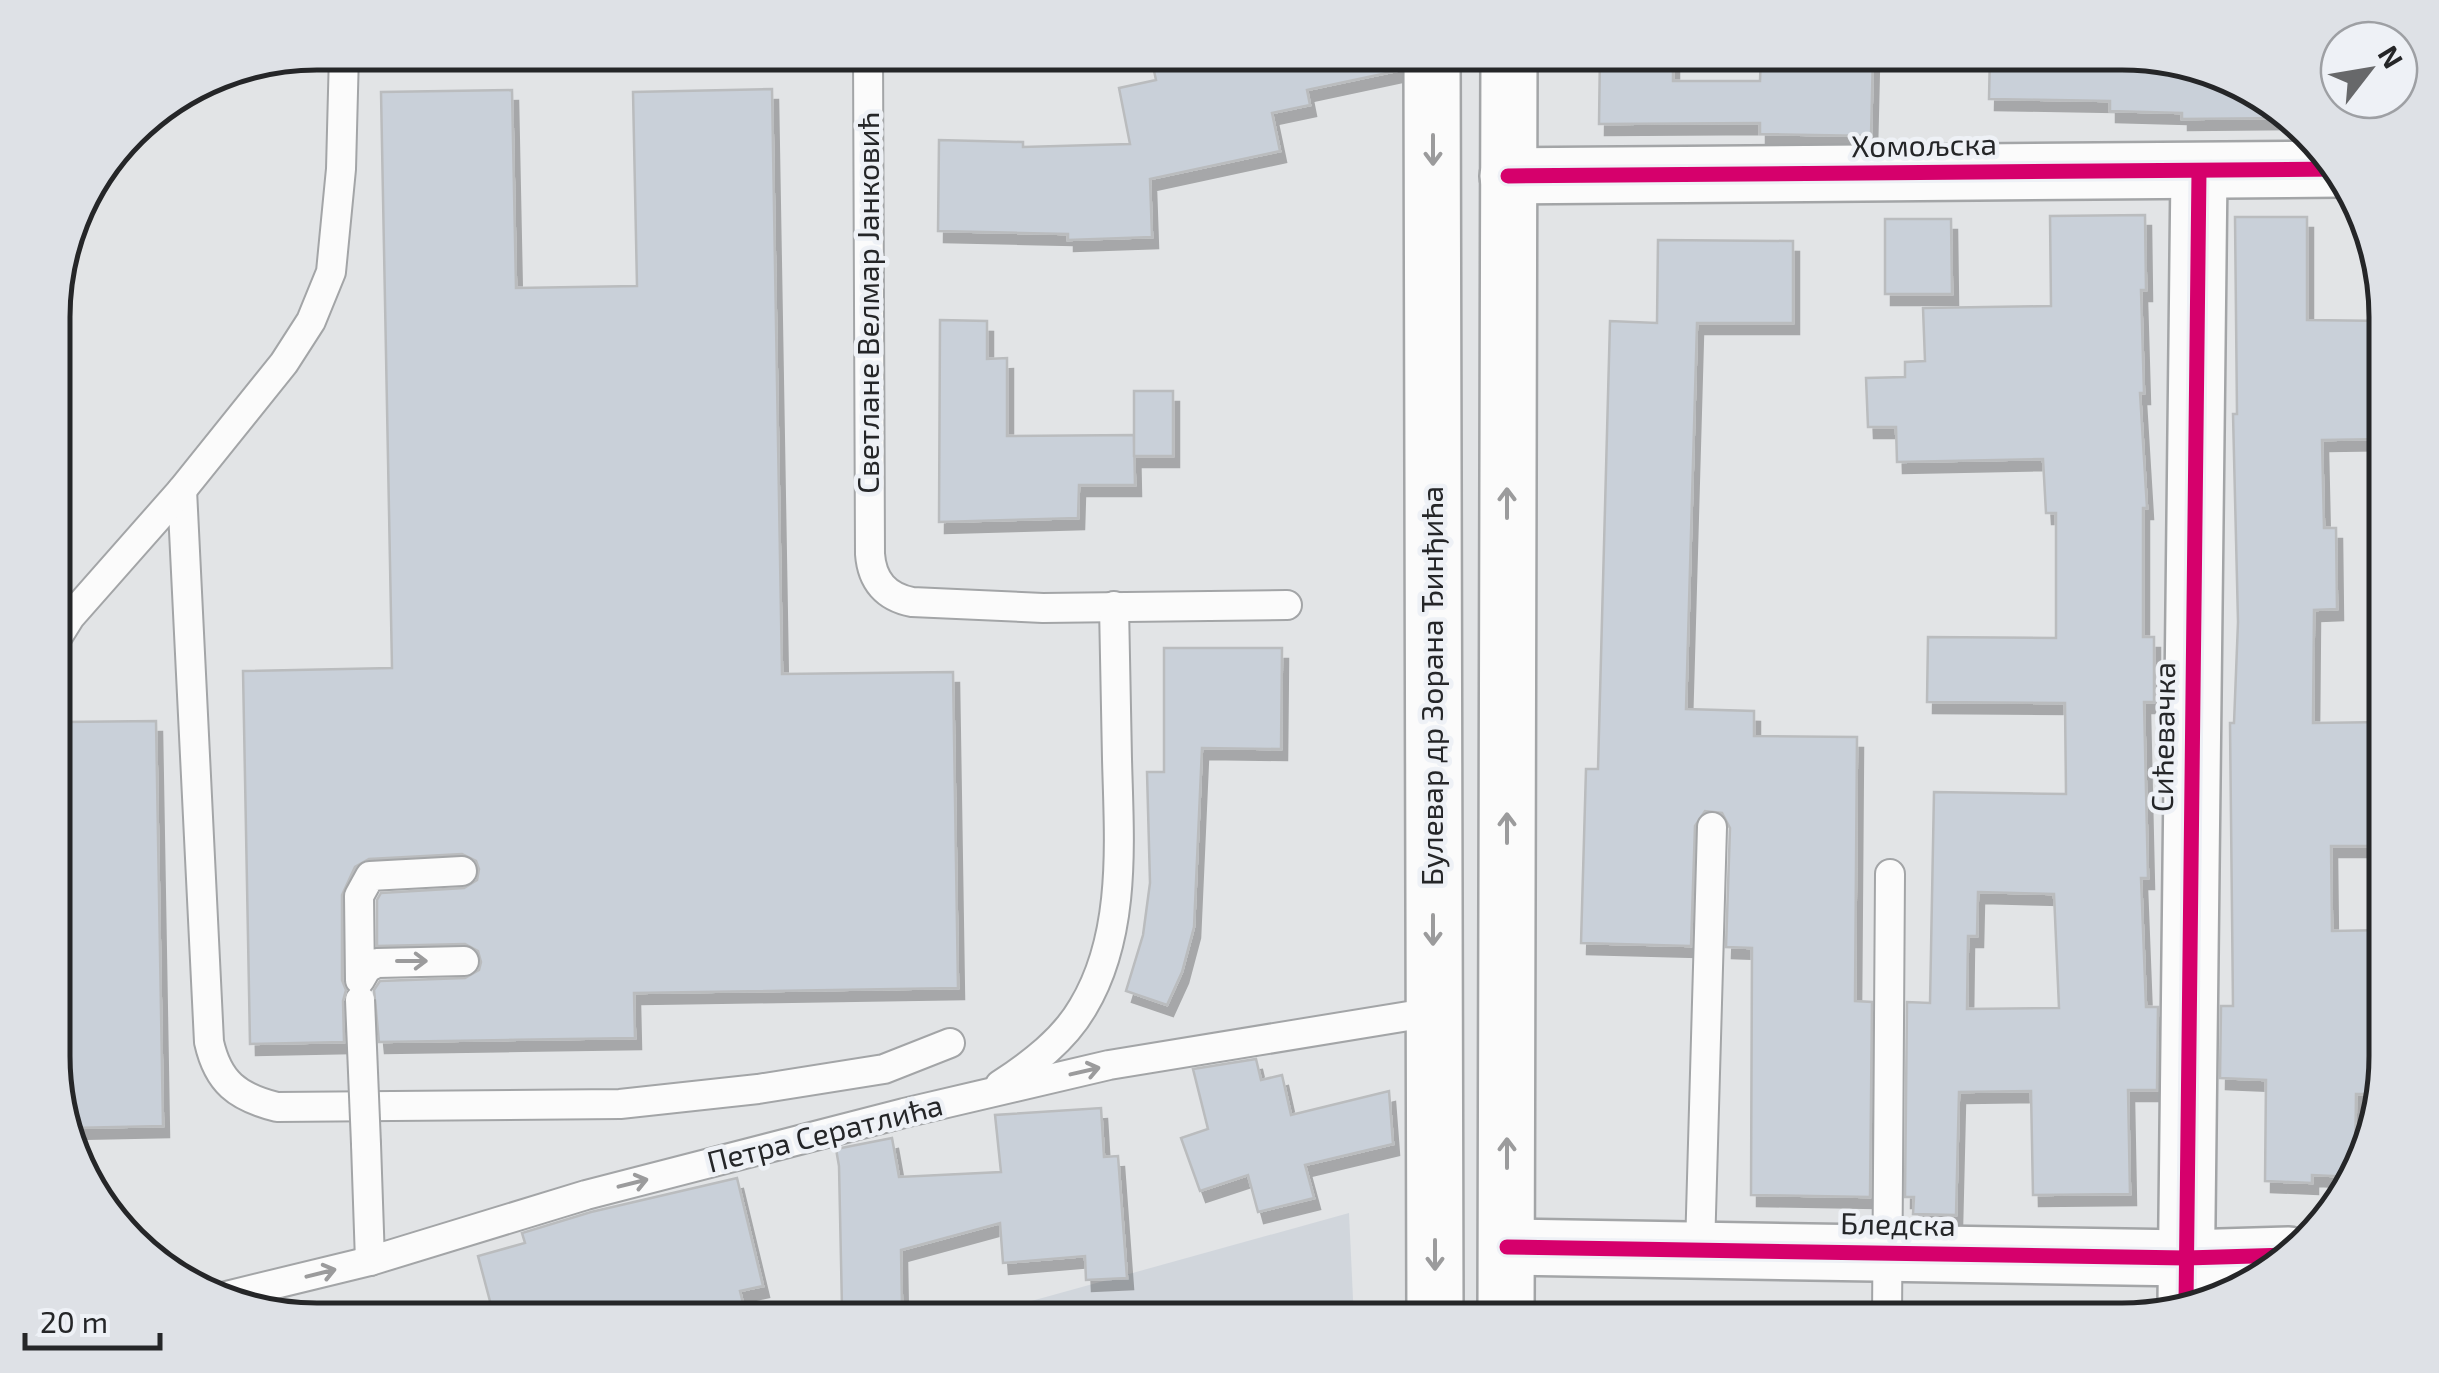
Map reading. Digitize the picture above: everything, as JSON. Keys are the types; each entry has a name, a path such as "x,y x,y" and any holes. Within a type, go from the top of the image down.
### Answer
{"street":[{"name":"Булевар др Зорана Ђинђића","path":"1432,70 1435,1302"},
{"path":"1506,1302 1509,70"},
{"name":"Хомољска","path":"1508,176 2320,169"},
{"name":"Сићевачка","path":"2186,1281 2199,171"},
{"name":"Бледска","path":"1506,1246 1887,1252 2186,1281 2255,1264"}],"lane":[{"path":"70,617 182,490 284,363 312,321 331,272 341,169 344,71"},
{"name":"Светлане Велмар Јанковић","path":"868,71 870,554 874,576 886,591 901,600 1042,608 1114,606"},
{"path":"182,490 209,1042 214,1065 231,1087 254,1102 277,1108 620,1104 758,1089 884,1069 950,1043"},
{"path":"986,1094 1027,1068 1072,1023 1092,988 1110,931 1118,855 1114,606 1288,606"},
{"path":"1700,1249 1712,827"},
{"path":"370,1261 359,896 370,876 462,871"},
{"path":"1887,1302 1890,874"},
{"path":"360,990 367,968 377,962 464,961"},
{"name":"Петра Сератлића","path":"244,1292 370,1261 586,1195 986,1094 1110,1066 1433,1012"}],"shaded area":[{"path":"1349,1213 1353,1302 1026,1303"}],"building":[{"path":"1399,70 1307,90 1310,105 1272,113 1280,151 1150,179 1152,237 1068,240 1068,234 938,231 939,140 1023,142 1023,147 1130,144 1119,88 1156,80 1154,71"},
{"path":"1600,70 1673,70 1673,81 1760,81 1760,70 1873,70 1871,136 1760,134 1760,123 1599,124"},
{"path":"1990,70 2155,72 2217,89 2269,118 2182,119 2182,113 2110,111 2110,101 1989,99"},
{"path":"772,89 782,674 953,672 958,988 634,993 635,1038 379,1042 374,990 380,981 465,978 479,970 481,962 478,951 465,944 377,946 377,900 381,893 464,888 477,880 479,869 476,861 462,854 369,859 355,867 342,895 344,1042 250,1044 243,671 392,668 381,92 512,90 516,288 637,286 633,92"},
{"path":"2145,215 2146,290 2141,290 2144,393 2140,393 2147,508 2143,508 2143,637 2154,637 2154,702 2144,702 2148,878 2141,878 2146,1007 2158,1007 2157,1090 2128,1090 2130,1194 2033,1195 2031,1091 1959,1092 1956,1215 1913,1214 1914,1197 1905,1197 1907,1002 1930,1003 1934,792 2066,794 2065,703 1927,702 1928,637 2056,638 2056,513 2046,513 2043,459 1897,462 1896,427 1868,427 1866,378 1905,377 1905,362 1925,361 1923,308 2051,306 2050,216","holes":["1978,892 2054,894 2059,1008 1967,1009 1968,936 1977,936"]},
{"path":"2235,217 2307,217 2307,320 2368,321 2368,439 2322,440 2324,528 2336,528 2337,609 2314,610 2313,723 2368,722 2368,846 2331,846 2332,931 2368,930 2368,1073 2365,1094 2356,1094 2355,1137 2338,1176 2312,1175 2312,1183 2265,1181 2266,1080 2220,1078 2221,1006 2233,1006 2230,723 2234,723 2238,622 2233,414 2237,414"},
{"path":"1885,219 1951,219 1952,294 1885,294"},
{"path":"1658,240 1793,241 1793,323 1697,323 1686,709 1754,711 1754,736 1857,737 1855,1001 1872,1002 1870,1197 1751,1195 1752,948 1726,947 1730,828 1722,813 1705,811 1695,826 1691,946 1581,943 1586,769 1598,769 1610,321 1657,323"},
{"path":"940,320 987,321 987,359 1007,358 1007,436 1134,435 1135,485 1079,485 1078,518 939,522"},
{"path":"1134,391 1173,391 1173,456 1134,456"},
{"path":"1164,648 1282,648 1281,749 1202,748 1194,927 1182,972 1167,1005 1126,991 1143,935 1150,883 1147,772 1164,772"},
{"path":"156,721 163,1126 81,1128 78,1120 70,1056 70,722"},
{"path":"1256,1059 1261,1080 1282,1075 1291,1115 1389,1091 1393,1144 1305,1165 1314,1198 1258,1212 1248,1175 1200,1191 1181,1138 1208,1129 1193,1069"},
{"path":"1101,1108 1104,1157 1118,1156 1127,1278 1086,1280 1085,1256 1003,1263 1000,1223 901,1250 902,1303 842,1303 836,1149 892,1138 899,1177 1001,1172 995,1115"},
{"path":"737,1178 763,1286 740,1291 743,1303 490,1303 478,1256 525,1243 522,1233 591,1212"}],"cycle path":[{"path":"1508,176 2320,169"},
{"path":"2186,1294 2199,171"},
{"path":"1507,1247 2186,1258 2267,1256"}]}
